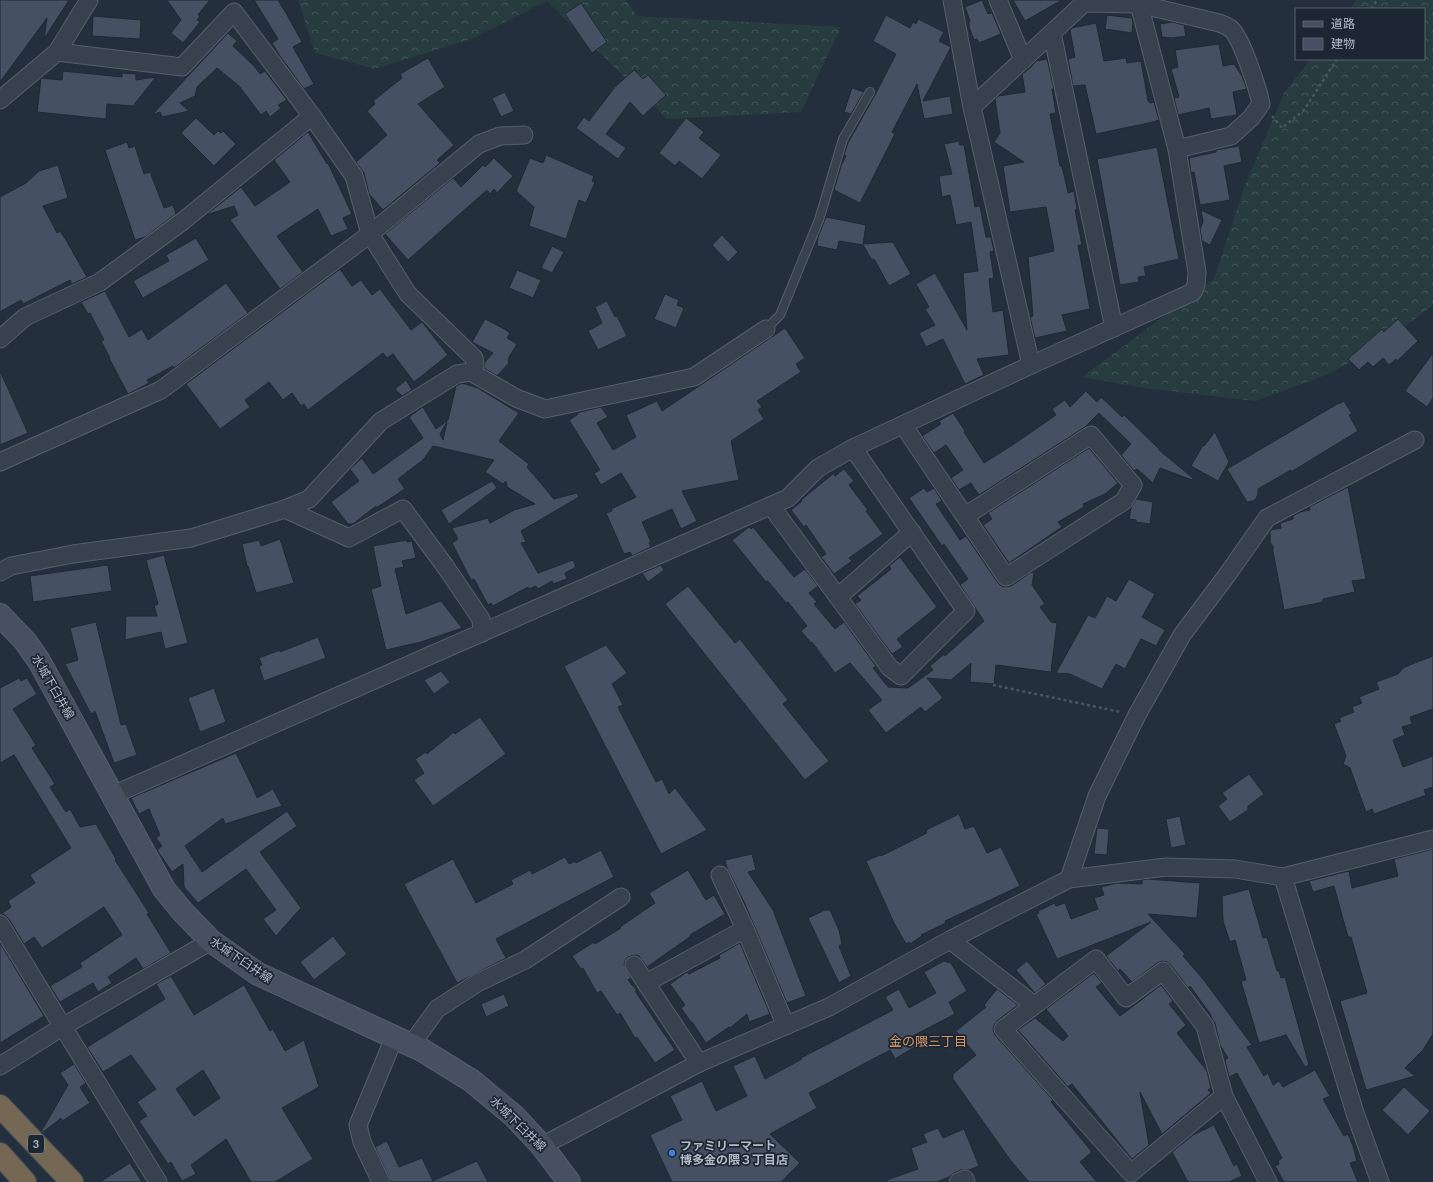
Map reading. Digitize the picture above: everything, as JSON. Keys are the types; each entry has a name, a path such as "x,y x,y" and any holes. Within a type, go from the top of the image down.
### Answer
{"highway":[{"name":"3","path":"0,1106 72,1182"},
{"path":"0,1154 25,1182"},
{"path":"0,1175 7,1182"}],"main road":[{"name":"水城下臼井線","path":"0,615 25,641 39,661 164,889 182,911 211,941 258,974 422,1050 472,1082 514,1116 542,1146 569,1182"}],"street":[{"path":"0,100 57,52 89,0"},
{"path":"952,0 972,107 1031,365"},
{"path":"998,0 1023,60"},
{"path":"972,107 1084,2 1139,4 1218,23 1231,28 1247,61 1261,104 1251,118 1231,136 1178,149"},
{"path":"113,795 771,506 788,498 818,468 853,448 1031,365 1193,292 1196,285 1197,272 1178,149 1139,4"},
{"path":"57,52 182,67 234,12 312,116 354,176 370,234 408,294 474,358 475,366 471,372"},
{"path":"1052,33 1114,328"},
{"path":"0,339 25,317 100,282 183,221 312,116"},
{"path":"0,462 161,390 370,234 479,144 500,136 524,135"},
{"path":"0,572 11,566 74,554 191,538 285,509 309,499 381,421 457,374 471,372 516,398 545,409 694,377 766,330"},
{"path":"903,425 1006,577 1124,502 1133,484 1091,435 965,516"},
{"path":"1069,879 1097,796 1137,715 1182,635 1267,518 1415,440"},
{"path":"771,506 890,668 901,676 966,610 853,448"},
{"path":"285,509 349,538 403,509 445,566 481,619 482,633"},
{"path":"838,597 912,532"},
{"path":"542,1146 699,1063 829,1007 950,940 1069,879 1166,866 1235,869 1283,877 1433,839"},
{"path":"720,875 745,929 786,1026"},
{"path":"1283,877 1355,1113 1380,1182"},
{"path":"381,1182 362,1142 358,1125 403,1041 437,1009 477,983 524,960 621,897"},
{"path":"0,924 158,1182"},
{"path":"646,983 745,929"},
{"path":"950,940 1034,1005"},
{"path":"0,1066 62,1026 211,941"},
{"path":"1224,1096 1131,1173 1003,1029 1096,959 1126,998 1163,971 1205,1026 1224,1096 1268,1182"},
{"path":"634,965 699,1063"},
{"path":"958,1182 965,1179 966,1182"}],"lane":[{"path":"766,330 780,315 818,220 843,139 870,92"}],"path":[{"path":"1261,104 1282,128 1304,110 1336,60"},
{"path":"993,685 1137,715"}],"green space":[{"path":"298,0 626,0 637,16 841,27 801,112 667,119 547,1 471,39 375,69 315,53"},
{"path":"1356,0 1433,0 1433,305 1385,342 1331,373 1256,401 1144,388 1082,377 1214,279 1244,188 1284,93 1310,60 1425,60 1425,8 1351,8"}],"building":[{"path":"0,0 69,0 44,39 47,18 0,82"},
{"path":"167,0 210,0 198,15 200,16 197,20 200,22 183,43 171,33 181,20"},
{"path":"254,0 278,0 302,42 293,47 314,84 304,89 280,56 272,43 278,39"},
{"path":"982,0 988,14 992,13 1001,34 979,43 977,39 974,40 969,27 970,21 965,7"},
{"path":"1013,0 1062,0 1025,21"},
{"path":"581,3 607,42 592,53 565,14"},
{"path":"886,15 910,28 913,22 916,24 918,19 944,32 939,41 951,47 923,101 950,96 953,114 924,119 917,84 892,132 895,134 860,203 834,190 841,166 846,156 844,155 848,143 896,54 873,41"},
{"path":"1107,15 1132,18 1132,33 1105,29"},
{"path":"93,16 141,20 140,39 92,36"},
{"path":"1172,22 1184,25 1186,36 1172,38 1162,37 1160,24"},
{"path":"1096,23 1104,61 1126,58 1127,63 1141,61 1148,101 1150,103 1154,102 1159,120 1096,134 1085,85 1073,86 1068,59 1075,57 1070,30 1072,28"},
{"path":"228,33 237,41 233,46 254,66 260,74 265,71 287,100 278,105 281,108 270,117 266,111 261,115 239,86 217,68 197,87 195,96 180,103 189,111 162,117 160,112 152,115"},
{"path":"1219,44 1223,66 1234,64 1242,76 1247,89 1233,92 1237,115 1211,119 1209,108 1178,115 1174,98 1179,97 1171,69 1178,67 1175,50"},
{"path":"428,58 445,87 418,104 454,145 437,160 440,163 383,210 369,194 364,173 356,162 387,135 367,111 375,104 373,101 402,78 400,74"},
{"path":"1047,59 1054,89 1052,89 1056,113 1050,114 1060,166 1062,166 1068,193 1074,191 1077,209 1075,210 1082,245 1078,245 1090,309 1062,315 1067,331 1035,338 1030,317 1033,316 1028,257 1054,251 1051,233 1046,207 1010,212 1003,166 1024,162 994,142 1000,133 995,99 998,96 1025,92 1022,74 1036,61"},
{"path":"634,70 643,79 648,75 666,95 643,116 630,102 606,134 626,148 618,159 576,128 584,117 589,121 615,87"},
{"path":"63,71 122,77 122,73 136,74 136,80 156,77 133,106 107,104 106,119 37,112 41,78 62,80"},
{"path":"852,88 864,92 851,114 844,112"},
{"path":"505,92 514,111 501,117 492,98"},
{"path":"196,118 214,135 218,131 221,133 223,131 236,144 214,166 181,133"},
{"path":"686,118 704,132 699,138 721,155 702,179 679,161 675,166 659,153"},
{"path":"308,132 327,164 328,163 352,214 343,218 348,229 331,236 318,209 277,236 303,272 280,289 230,220 238,215 234,206 206,215 241,187 255,206 290,182 274,160"},
{"path":"959,141 960,145 964,145 975,207 980,206 986,237 991,237 994,251 990,252 994,278 989,279 993,312 1003,310 1009,355 977,359 984,375 965,384 943,339 926,347 919,333 935,325 925,309 929,307 916,284 935,273 967,330 963,273 978,271 971,222 956,225 950,195 942,197 939,176 952,174 944,144"},
{"path":"127,142 129,148 135,146 144,174 150,172 164,208 173,205 176,214 145,237 135,240 105,150"},
{"path":"1239,146 1242,162 1224,166 1230,200 1200,205 1194,172 1191,173 1189,158 1216,152 1216,150"},
{"path":"1157,147 1179,259 1144,267 1146,276 1138,277 1139,282 1120,285 1097,159"},
{"path":"546,155 594,176 592,181 595,182 586,203 579,200 566,239 529,226 534,207 516,191 530,158 543,163"},
{"path":"494,158 513,176 497,193 494,189 490,194 487,190 408,260 385,234 453,178 461,187 483,165 485,167"},
{"path":"58,165 68,198 43,206 57,233 60,231 87,277 72,284 70,280 23,304 21,300 0,312 0,197 26,183 39,171"},
{"path":"1201,210 1222,220 1210,245 1202,241 1200,229 1203,222"},
{"path":"826,217 866,225 863,244 893,242 911,274 889,286 874,259 872,260 863,245 839,241 837,250 817,246 818,237"},
{"path":"722,235 738,252 728,262 712,245"},
{"path":"196,238 209,260 143,298 133,281 169,261 166,255"},
{"path":"552,246 564,252 552,273 541,268"},
{"path":"340,269 352,286 361,280 372,295 380,289 411,330 422,322 448,355 414,382 393,354 387,358 383,353 308,410 304,404 301,406 292,393 283,400 269,382 245,400 250,407 220,429 186,384"},
{"path":"517,270 541,280 533,298 509,288"},
{"path":"226,283 248,313 174,368 173,366 147,380 149,383 128,394 101,341 104,340 90,313 88,314 81,302 105,291 129,337 142,329 148,340"},
{"path":"665,294 679,300 677,305 684,308 676,328 654,319"},
{"path":"607,301 615,317 617,316 627,336 598,350 588,331 602,323 595,307"},
{"path":"485,319 510,333 507,338 517,344 508,359 509,363 497,376 484,368 485,362 493,353 472,342"},
{"path":"1398,319 1418,341 1397,361 1396,359 1389,365 1383,358 1373,367 1368,362 1359,370 1348,359 1382,329 1384,332"},
{"path":"785,328 805,358 796,364 801,372 757,401 762,407 758,410 764,419 731,441 739,480 682,491 697,521 681,529 672,509 642,522 651,542 649,543 651,547 632,556 630,552 624,554 606,513 636,497 621,473 601,485 594,473 600,470 569,420 580,412 601,407 608,417 597,423 613,450 636,437 626,415 657,401 662,411"},
{"path":"1433,353 1433,398 1427,407 1405,391"},
{"path":"0,371 28,433 0,445"},
{"path":"406,380 412,390 402,396 395,389"},
{"path":"462,383 478,388 519,413 499,441 529,464 527,467 554,499 577,493 579,497 521,531 526,542 521,543 538,573 573,560 576,567 565,573 567,579 553,584 552,581 538,589 536,586 529,589 528,587 493,606 491,603 488,605 474,579 471,580 452,543 458,539 452,528 488,518 490,523 514,510 535,504 507,487 506,481 503,484 485,472 494,460 433,446 423,460 398,479 405,489 376,508 376,506 353,524 348,524 331,502 359,481 350,469 362,458 373,474 423,438 409,417 415,412 423,407 436,429 448,420 456,386","holes":["447,422 443,440 440,434"]},
{"path":"1086,391 1097,402 1101,397 1122,417 1124,415 1159,450 1193,478 1192,480 1160,468 1153,483 1137,469 1134,471 1121,455 1131,444 1099,413 1085,427 979,495 971,483 959,490 951,478 963,470 946,445 934,453 922,436 941,424 939,421 953,413 984,463 1056,415 1052,409 1065,400 1070,407"},
{"path":"1344,401 1352,414 1349,415 1358,431 1291,472 1291,470 1258,489 1256,499 1247,502 1227,469"},
{"path":"1215,432 1229,462 1218,481 1191,466 1203,445 1204,446"},
{"path":"1089,448 1118,483 1105,494 1083,504 1084,507 1058,522 1062,527 1009,563 983,525 992,519 988,513"},
{"path":"844,469 854,481 849,485 868,510 866,511 883,534 849,558 852,561 834,574 821,557 826,554 806,525 804,527 791,510 834,473 835,476"},
{"path":"492,481 497,488 449,524 441,510"},
{"path":"1348,487 1366,579 1352,581 1355,592 1323,599 1323,602 1284,610 1272,546 1274,548 1270,542 1271,530 1281,528 1280,523 1293,519 1293,516 1300,512 1310,510 1309,507"},
{"path":"924,488 927,492 934,488 942,501 936,504 960,540 966,536 1001,586 1011,586 1031,572 1034,573 1032,585 1045,604 1040,607 1051,622 1057,623 1051,672 996,665 994,684 970,682 971,663 951,680 927,678 943,698 925,712 921,707 886,733 868,710 882,700 850,663 835,673 812,642 811,643 801,631 807,626 788,602 786,603 768,581 766,582 732,540 749,527 751,529 753,527 794,577 805,569 818,586 809,593 817,602 814,604 835,629 844,622 876,666 873,668 888,687 908,688 933,670 930,666 944,654 945,656 984,621 960,585 968,579 944,544 942,546 909,498"},
{"path":"1136,499 1153,502 1150,524 1136,522 1136,520 1129,519 1131,508"},
{"path":"280,539 294,583 256,593 247,566 242,544 259,540 261,546"},
{"path":"407,540 407,542 412,541 416,558 402,561 404,567 395,569 406,614 441,601 462,628 421,642 386,650 371,589 381,586 373,546"},
{"path":"164,555 188,643 165,649 161,632 125,640 126,616 157,616 154,606 158,604 146,560"},
{"path":"900,557 937,607 897,639 903,647 892,654 855,604 861,600 857,596 891,569 889,566"},
{"path":"108,565 112,591 33,602 30,576"},
{"path":"661,565 664,570 648,582 642,573"},
{"path":"1129,579 1155,594 1142,617 1165,630 1156,646 1141,639 1125,669 1116,664 1102,689 1070,674 1056,673 1088,615 1095,618 1107,596 1116,601"},
{"path":"688,586 735,643 740,639 788,700 783,704 829,761 805,780 665,604"},
{"path":"96,622 121,725 126,724 137,755 114,763 95,711 91,714 65,664 78,660 70,628"},
{"path":"318,637 326,658 264,681 259,666 262,665 259,658 280,650 280,652"},
{"path":"606,645 627,673 612,684 623,705 618,707 656,782 662,779 669,794 675,788 707,830 661,854 564,666"},
{"path":"1433,656 1433,709 1410,717 1412,724 1402,727 1405,735 1393,740 1403,767 1433,756 1433,787 1424,790 1426,795 1374,814 1372,809 1366,812 1350,768 1343,764 1346,756 1334,724 1341,721 1339,718 1354,712 1352,707 1362,703 1359,697 1379,689 1376,682 1398,674 1403,668"},
{"path":"441,671 450,682 434,694 424,680"},
{"path":"19,678 21,681 27,678 37,694 13,709 36,745 32,748 55,784 50,787 66,812 70,809 80,827 96,824 116,859 115,860 149,913 147,914 171,953 143,969 136,958 108,977 112,983 98,992 93,983 60,1002 50,986 82,967 80,963 122,935 104,907 42,948 34,937 24,944 9,919 5,915 1,914 11,907 8,901 35,883 30,875 71,848 14,755 0,763 0,688"},
{"path":"214,688 226,722 200,732 188,698"},
{"path":"480,717 506,754 433,806 414,780 424,773 415,759 426,752 427,754 454,732 455,734"},
{"path":"236,753 257,798 273,789 282,806 225,824 223,818 185,846 202,872 287,811 297,826 260,852 301,908 276,936 263,919 276,910 246,869 198,903 184,887 183,864 172,872 157,850 162,846 156,838 160,835 149,809 139,814 131,798"},
{"path":"1249,774 1264,794 1248,806 1248,810 1230,822 1218,806 1227,799 1222,793"},
{"path":"959,814 965,829 974,826 987,853 1001,847 1020,886 945,921 946,923 921,935 922,936 910,944 909,942 906,944 894,923 866,861 880,855 881,856 927,833 926,830"},
{"path":"1180,816 1186,845 1171,848 1166,819"},
{"path":"1097,828 1109,829 1107,855 1094,854"},
{"path":"1433,849 1433,1034 1423,1050 1405,1068 1415,1076 1366,1090 1340,1001 1367,993 1351,937 1348,937 1334,886 1313,892 1309,881 1349,871 1352,888 1398,876 1394,859"},
{"path":"601,850 614,877 496,939 506,958 457,983 404,884 453,859 476,903 513,884 511,880 530,870 532,874 565,857 569,864 576,861 576,863"},
{"path":"752,854 756,870 748,872 773,910 806,996 787,1003 744,902 727,868 725,860"},
{"path":"688,870 706,900 714,895 725,914 690,935 691,936 647,967 639,956 634,955 628,957 624,965 631,978 628,980 637,991 635,991 675,1050 655,1063 637,1037 635,1038 620,1013 617,1015 601,991 597,993 583,968 581,969 572,956 594,942 595,944 621,928 620,927 655,903 649,893"},
{"path":"1147,879 1200,883 1197,918 1148,914 1185,954 1183,956 1203,979 1252,1045 1247,1047 1264,1076 1268,1073 1273,1085 1279,1081 1283,1087 1315,1070 1330,1096 1323,1099 1344,1136 1348,1134 1353,1146 1357,1161 1350,1163 1358,1182 1284,1182 1275,1166 1279,1164 1278,1161 1282,1158 1237,1073 1229,1077 1225,1060 1228,1058 1220,1045 1215,1023 1190,986 1188,988 1171,965 1162,961 1157,963 1132,982 1120,969 1118,971 1106,956 1151,922 1057,959 1036,914 1039,913 1038,911 1055,903 1056,906 1065,903 1071,919 1098,909 1094,898 1104,895 1101,887 1117,883 1142,884 1142,880"},
{"path":"1249,889 1263,938 1267,937 1277,971 1279,971 1281,978 1285,977 1309,1065 1305,1067 1286,1035 1259,1043 1241,981 1246,980 1235,940 1230,942 1223,921 1222,896"},
{"path":"825,910 830,910 839,930 842,944 839,946 851,976 839,983 808,918"},
{"path":"333,936 347,954 314,980 300,962"},
{"path":"0,943 44,1016 0,1043"},
{"path":"740,943 770,1014 749,1022 747,1014 730,1028 729,1027 706,1043 681,1008 685,1005 670,984 687,972 689,974 720,958 719,955"},
{"path":"944,961 951,963 967,991 949,1002 955,1014 911,1037 916,1046 895,1059 890,1050 809,1093 817,1108 770,1134 800,1163 781,1182 672,1182 650,1135 682,1120 670,1096 702,1081 716,1111 747,1096 733,1066 755,1056 765,1079 802,1059 801,1058 893,1010 885,997 899,989 909,1008 936,993 924,972"},
{"path":"1027,961 1046,984 1035,993 1016,970"},
{"path":"1094,973 1102,983 1096,987 1120,1016 1161,985 1173,1001 1169,1004 1186,1025 1177,1033 1207,1071 1211,1088 1208,1090 1211,1093 1162,1134 1140,1092 1149,1145 1132,1159 1072,1084 1068,1087 1018,1030 1035,1018 1063,1041 1068,1036 1046,1009"},
{"path":"171,976 194,1015 244,985 270,1031 273,1029 285,1051 304,1040 319,1087 282,1108 313,1159 275,1182 251,1182 226,1139 191,1165 196,1174 182,1181 171,1162 168,1164 139,1121 147,1116 137,1102 156,1089 131,1055 103,1072 87,1047 165,999 156,984","holes":["203,1070 220,1098 194,1116 176,1089"]},
{"path":"997,989 1018,1005 997,1021 993,1030 995,1035 1053,1100 1051,1102 1092,1152 1080,1162 1097,1182 1029,1182 1011,1161 953,1079 953,1074 976,1055 956,1031 986,1007 984,1005"},
{"path":"504,994 509,1006 486,1017 481,1004"},
{"path":"74,1064 86,1083 80,1087 90,1103 62,1121 61,1118 42,1133 41,1132 68,1085 60,1073"},
{"path":"1404,1087 1430,1111 1408,1135 1382,1110"},
{"path":"1214,1125 1234,1166 1237,1164 1242,1176 1229,1182 1188,1182 1172,1152 1193,1135"},
{"path":"938,1128 943,1138 964,1129 979,1166 969,1170 961,1170 937,1182 888,1182 887,1180 918,1169 911,1148 927,1142 923,1134"},
{"path":"387,1141 399,1167 422,1158 433,1181 477,1161 488,1182 391,1182 375,1147"},
{"path":"130,1163 142,1182 100,1182"}],"place":[{"name":"ファミリーマート 博多金の隈３丁目店","path":"672,1153"}],"district":[{"name":"金の隈三丁目","path":"928,1041"}]}
